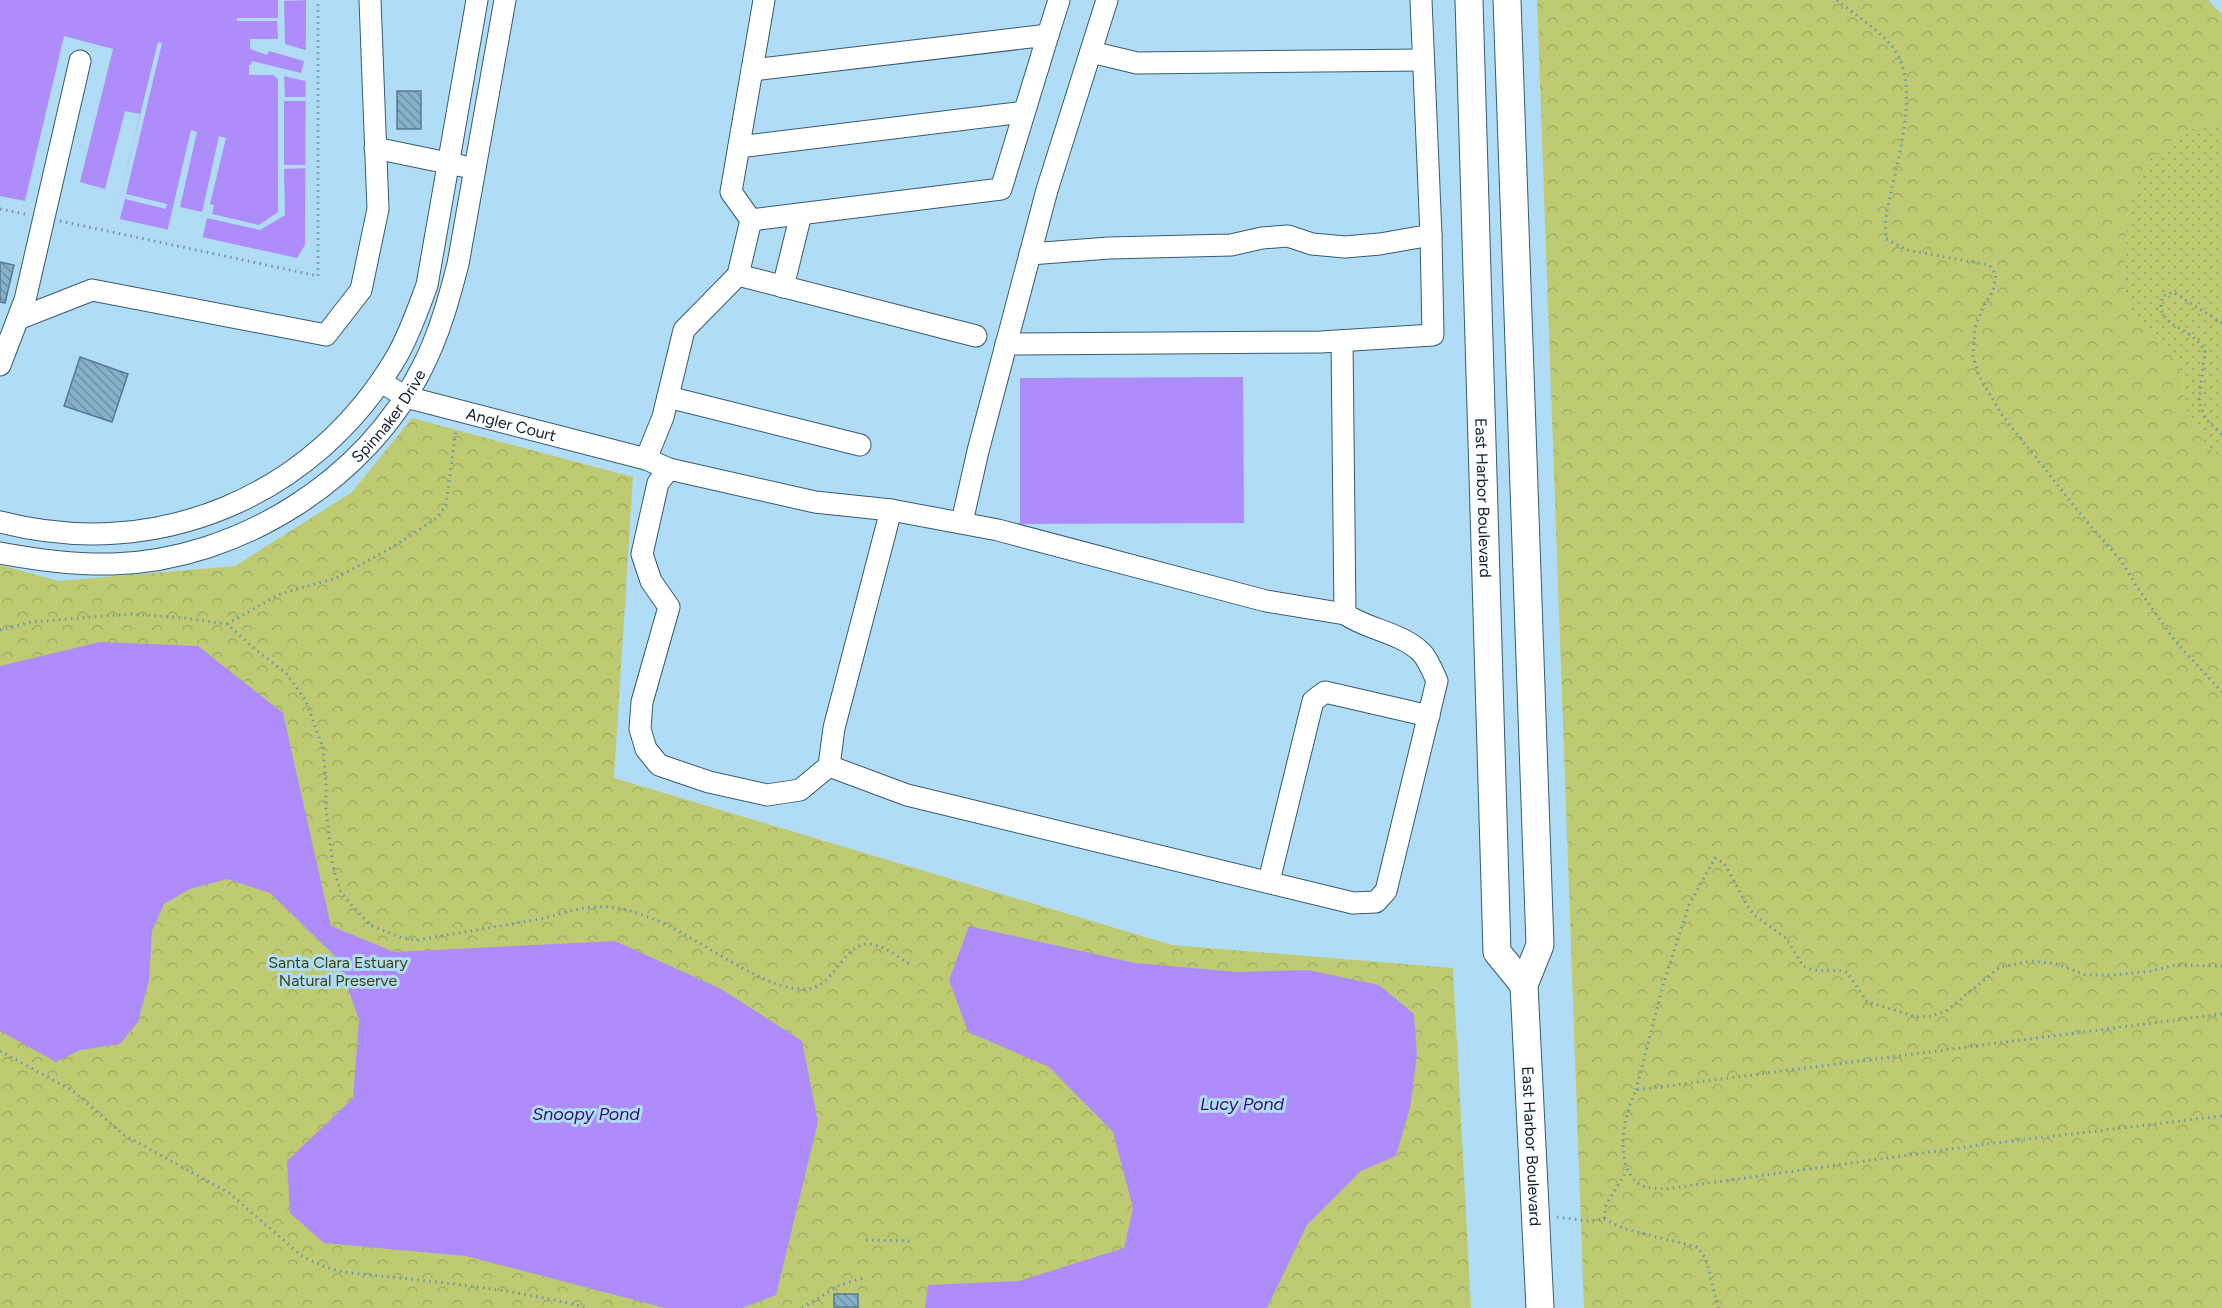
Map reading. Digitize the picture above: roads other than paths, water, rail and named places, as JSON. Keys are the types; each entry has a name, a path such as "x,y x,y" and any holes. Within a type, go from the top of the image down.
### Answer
{"main road":[{"name":"East Harbor Boulevard","path":"1469,0 1497,952 1524,985"},
{"name":"East Harbor Boulevard","path":"1507,0 1540,945 1524,985 1539,1308"}],"street":[{"path":"18,319 92,290 326,335 361,291 378,209 370,0"},
{"name":"Spinnaker Drive","path":"0,522 53,532 113,534 141,531 195,519 249,497 304,463 351,420 381,382 412,326 428,285 477,0"},
{"name":"Spinnaker Drive","path":"0,553 50,562 115,564 172,555 236,536 294,506 351,463 392,417 406,397 437,335 458,264 505,0"},
{"path":"646,459 663,417 684,330 738,275 751,220 731,192 764,0"},
{"path":"751,220 1001,189 1059,0"},
{"path":"962,522 1047,189 1107,0"},
{"path":"1006,344 1342,341 1433,334 1421,0"},
{"path":"752,70 1048,35"},
{"path":"1091,52 1137,63 1423,60"},
{"path":"0,365 25,300 80,60"},
{"path":"739,147 1024,112"},
{"path":"375,148 475,168"},
{"path":"783,287 801,214"},
{"path":"1030,254 1109,248 1231,245 1262,238 1288,237 1312,244 1345,247 1380,244 1431,235"},
{"path":"738,275 976,336"},
{"path":"1342,341 1345,614"},
{"name":"Angler Court","path":"381,382 406,397 646,459 669,469 815,502 891,510 962,522 1266,601 1345,614 1357,622 1404,640 1422,653 1437,681 1386,891 1376,903 1353,903 1269,882"},
{"path":"668,397 860,446"},
{"path":"669,469 658,483 642,554 651,581 669,607 642,702 640,729 646,749 659,765 709,782 766,795 800,790 829,766 834,728 891,510"},
{"path":"829,766 907,795 1269,882 1313,701 1324,692 1429,716"}],"water":[{"path":"0,0 306,0 305,245 297,258 115,218 140,114 125,111 105,189 80,182 113,49 64,36 25,201 0,196"},
{"path":"1243,377 1244,523 1020,524 1020,378"},
{"name":"Snoopy Pond","path":"100,642 198,646 283,713 331,926 394,952 615,941 721,989 802,1041 818,1122 776,1295 742,1308 665,1308 466,1256 324,1243 290,1213 287,1161 353,1098 359,1020 338,959 270,893 227,879 190,889 164,904 152,931 149,980 138,1022 120,1044 80,1050 56,1062 0,1031 0,666"},
{"name":"Lucy Pond","path":"969,926 1135,963 1237,972 1308,970 1379,985 1414,1014 1417,1056 1410,1108 1396,1156 1361,1171 1307,1225 1267,1308 925,1308 928,1285 1019,1281 1124,1248 1133,1208 1113,1132 1049,1067 968,1032 949,980"}],"park label":[{"name":"Santa Clara Estuary Natural Preserve","path":"338,971"}]}
